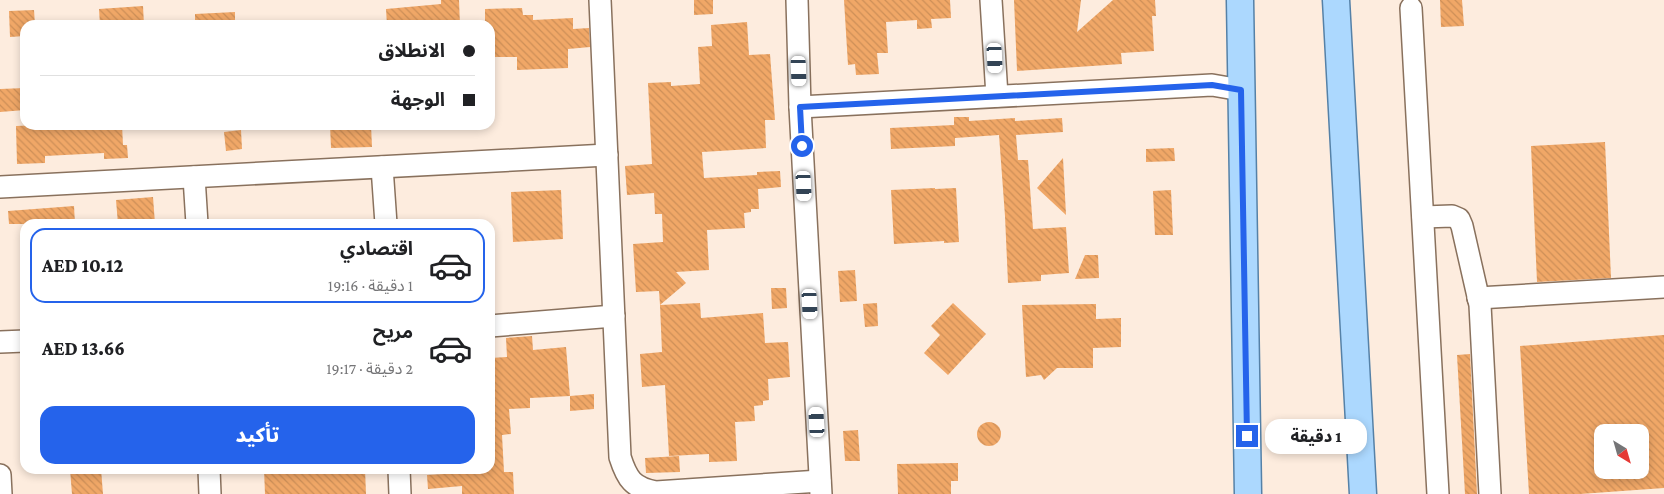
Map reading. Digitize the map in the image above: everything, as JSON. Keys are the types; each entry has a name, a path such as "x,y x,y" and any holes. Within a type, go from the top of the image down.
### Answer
{"main road":[{"path":"1240,0 1248,494"},
{"path":"1336,0 1363,494"}],"street":[{"path":"600,0 620,457 632,482 643,490 656,492 820,487 800,107 797,0"},
{"path":"991,0 997,96"},
{"path":"1411,8 1438,494"},
{"path":"800,107 1241,83"},
{"path":"0,187 607,155"},
{"path":"382,167 386,219"},
{"path":"194,176 196,219"},
{"path":"1423,217 1452,216 1461,222 1478,298 1490,494"},
{"path":"1478,298 1664,288"},
{"path":"495,326 614,316"},
{"path":"0,342 20,341"},
{"path":"209,474 210,494"},
{"path":"399,474 400,494"},
{"path":"0,475 1,494"}],"building":[{"path":"441,0 459,0 460,20 387,20 386,9 441,4"},
{"path":"694,0 713,0 713,14 694,15"},
{"path":"844,0 950,0 951,18 931,19 932,28 917,29 917,20 886,22 888,53 877,53 879,74 856,75 855,64 848,65"},
{"path":"1014,0 1081,0 1077,32 1113,0 1155,0 1156,16 1152,16 1154,51 1121,53 1122,64 1017,71"},
{"path":"1440,0 1462,0 1464,26 1441,27"},
{"path":"143,6 144,20 100,20 99,9"},
{"path":"522,8 523,15 533,15 533,20 573,18 573,29 589,28 590,47 568,49 568,68 517,70 517,57 495,57 495,20 485,20 485,9"},
{"path":"34,10 35,20 20,20 20,36 10,37 9,11"},
{"path":"235,12 235,20 195,20 195,14"},
{"path":"747,22 749,55 770,54 775,120 765,120 766,148 702,152 704,178 757,175 757,172 780,171 781,187 758,189 759,209 751,209 751,212 744,213 745,228 707,230 709,270 676,272 686,283 660,305 659,291 636,292 633,244 663,242 662,214 655,214 654,193 627,195 625,166 652,164 648,83 671,82 671,86 700,84 698,47 712,46 711,25"},
{"path":"20,88 20,110 0,112 0,89"},
{"path":"954,117 969,117 969,121 1015,118 1015,121 1062,118 1063,132 1016,135 1018,160 1028,160 1033,229 1066,227 1069,273 1041,275 1041,281 1008,283 999,135 955,138 955,146 891,149 890,128 954,125"},
{"path":"16,126 20,126 20,130 122,130 123,145 127,145 128,158 104,159 104,153 45,156 45,163 17,164"},
{"path":"241,130 242,149 226,151 224,132"},
{"path":"330,130 371,130 372,147 331,148"},
{"path":"1605,142 1611,278 1537,282 1531,146"},
{"path":"1174,148 1175,161 1146,162 1146,149"},
{"path":"1063,158 1066,215 1037,188"},
{"path":"956,188 959,242 894,244 891,190"},
{"path":"561,190 563,239 513,242 511,192"},
{"path":"1171,190 1173,235 1155,235 1153,191"},
{"path":"153,197 155,219 118,219 116,200"},
{"path":"74,206 75,219 20,219 20,224 9,224 8,211"},
{"path":"1085,255 1098,255 1099,278 1075,279"},
{"path":"855,270 857,301 840,302 838,271"},
{"path":"771,288 786,288 787,308 772,309"},
{"path":"700,303 701,318 763,313 765,343 788,342 790,377 768,379 769,400 763,401 763,405 754,406 755,421 735,422 737,461 709,462 709,454 669,456 665,385 642,387 640,354 662,352 660,305"},
{"path":"877,303 878,326 865,327 863,304"},
{"path":"953,303 986,334 948,375 924,353 940,335 931,326"},
{"path":"1096,304 1096,319 1121,318 1121,347 1093,348 1093,368 1057,368 1044,380 1041,375 1026,377 1022,305"},
{"path":"1664,335 1664,488 1580,494 1529,494 1520,346"},
{"path":"532,336 533,350 566,347 570,396 530,398 530,408 509,409 511,434 502,435 504,472 513,472 514,494 462,494 462,486 428,489 427,475 495,474 495,358 507,357 506,338"},
{"path":"1470,354 1477,494 1465,494 1457,355"},
{"path":"594,394 594,409 570,411 570,396"},
{"path":"989,422 997,426 1001,434 997,442 989,446 981,442 977,434 981,426"},
{"path":"858,430 860,461 845,461 843,431"},
{"path":"679,456 680,472 646,473 645,458"},
{"path":"958,463 958,481 951,481 951,494 898,494 897,464"},
{"path":"70,474 101,474 103,494 72,494"},
{"path":"264,474 365,474 366,494 265,494"}],"route":[{"path":"802,146 800,107 1212,85 1227,86 1241,90 1247,436"}]}
